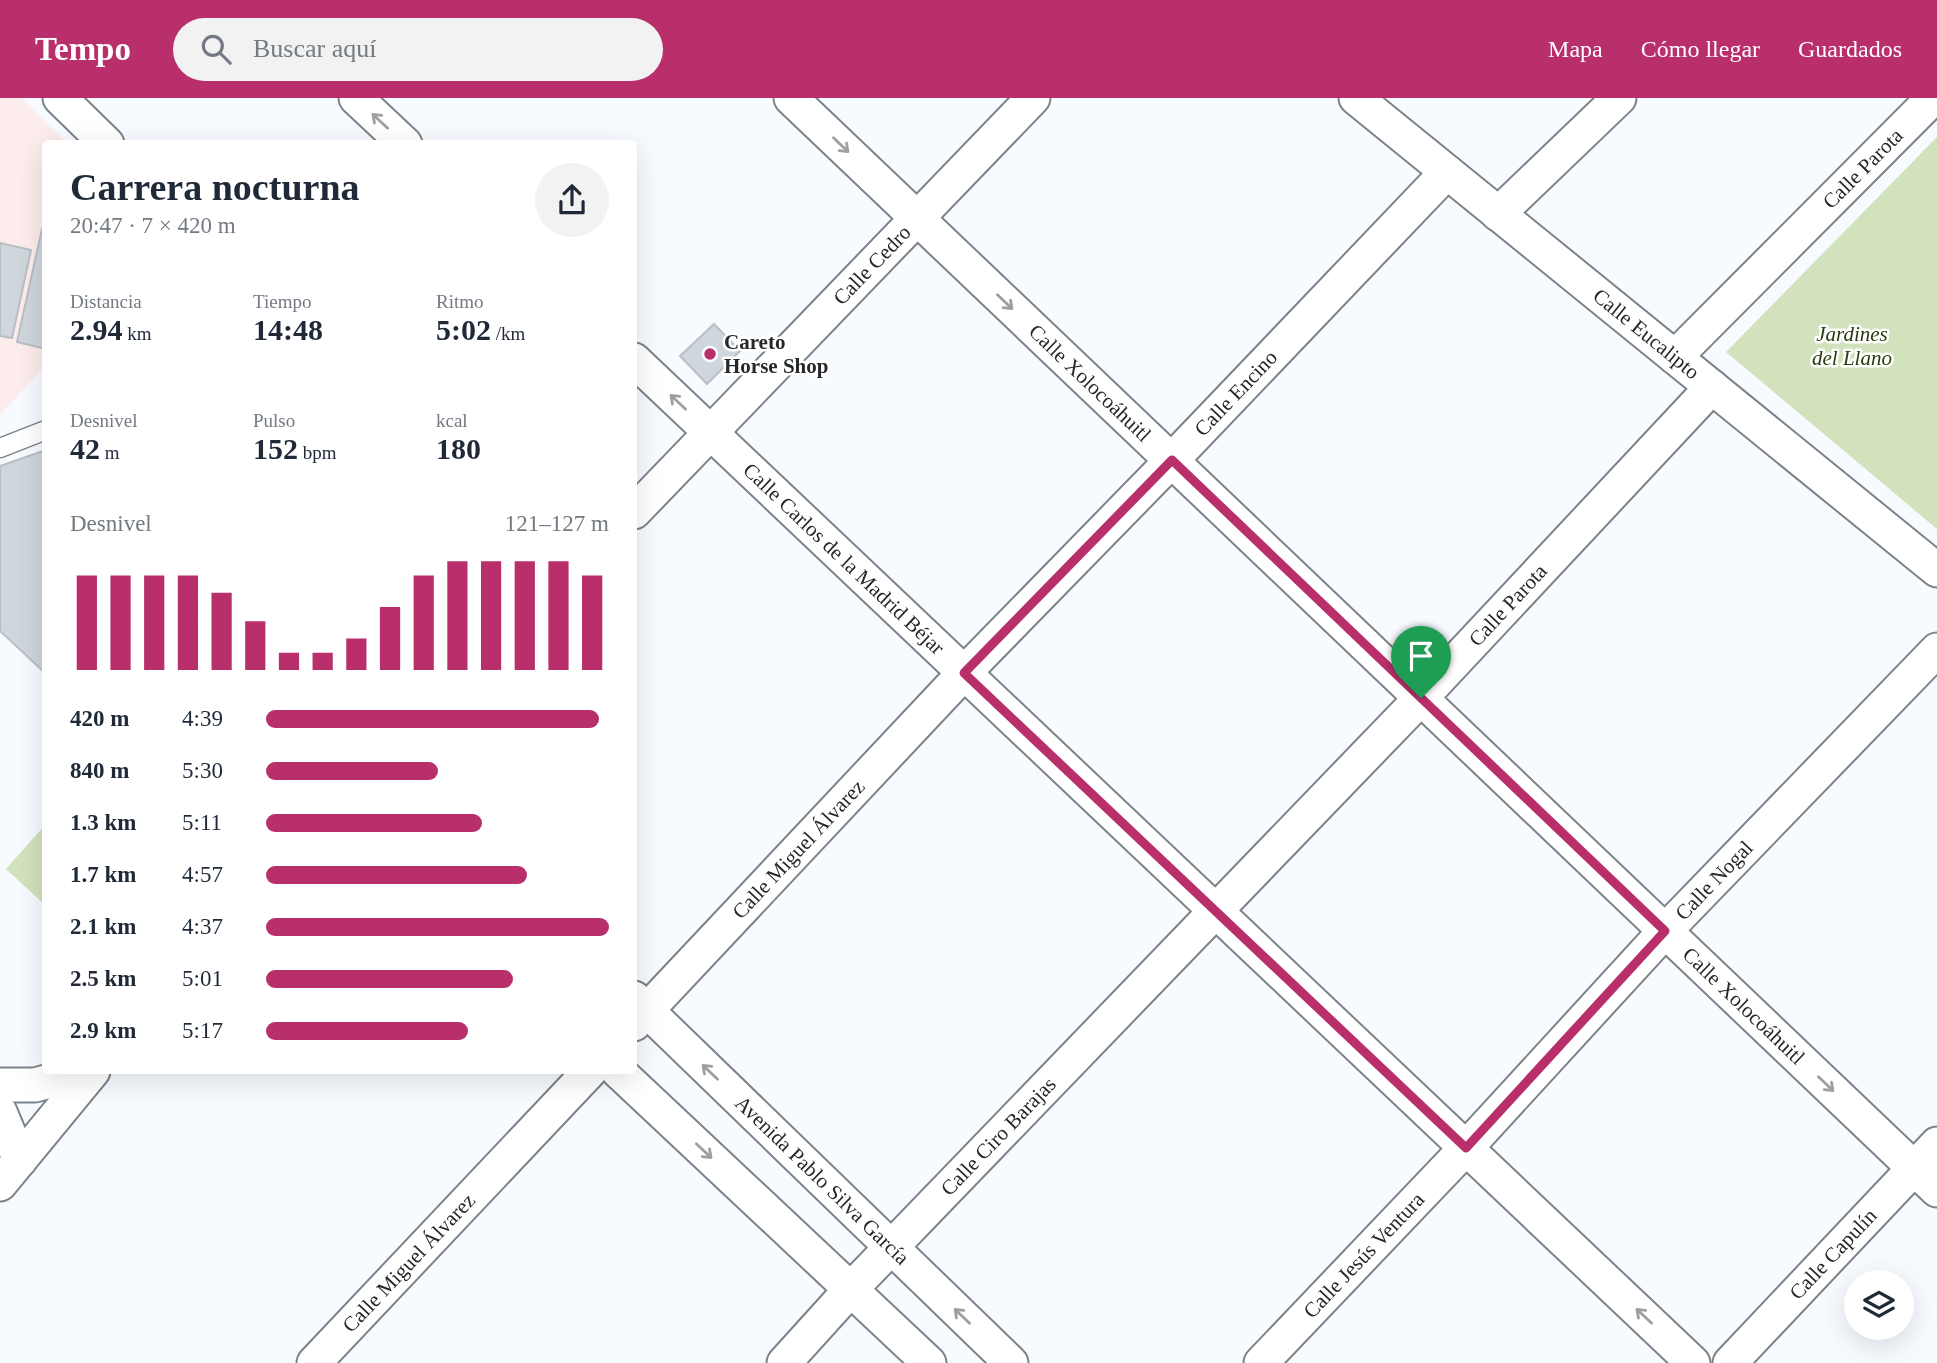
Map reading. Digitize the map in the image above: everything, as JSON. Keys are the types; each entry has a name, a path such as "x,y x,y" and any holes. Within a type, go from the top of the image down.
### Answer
{"street":[{"path":"60,98 103,140"},
{"path":"356,98 401,140"},
{"name":"Calle Xolocoáhuitl","path":"791,98 1926,1179"},
{"name":"Calle Cedro","path":"637,509 1033,98"},
{"name":"Calle Eucalipto","path":"1356,98 1937,570"},
{"path":"1498,214 1619,98"},
{"name":"Calle Parota","path":"1675,357 1933,98"},
{"name":"Calle Encino","path":"964,673 1447,172"},
{"name":"Calle Carlos de la Madrid Béjar","path":"637,363 1693,1363"},
{"name":"Calle Parota","path":"1216,912 1712,387"},
{"name":"Calle Nogal","path":"1466,1148 1665,931 1937,650"},
{"name":"Calle Miguel Álvarez","path":"638,1011 964,673"},
{"name":"Calle Ciro Barajas","path":"784,1363 851,1289 1216,912"},
{"name":"Avenida Pablo Silva García","path":"638,1011 1011,1363"},
{"path":"0,1085 35,1085 75,1074"},
{"path":"10,1172 91,1074"},
{"name":"Calle Miguel Álvarez","path":"314,1363 587,1074"},
{"path":"621,1074 929,1363"},
{"path":"0,1112 10,1172"},
{"name":"Calle Capulín","path":"1730,1363 1926,1179 1937,1144"},
{"name":"Calle Jesús Ventura","path":"1261,1363 1466,1148"}],"lane":[{"path":"0,448 42,432"}],"shaded area":[{"path":"0,98 22,98 64,140 42,140 42,369 0,415"}],"green space":[{"name":"Jardines del Llano","path":"1937,137 1937,529 1726,352"},
{"path":"42,828 42,902 6,869"}],"building":[{"path":"42,229 42,348 17,342"},
{"path":"0,243 31,250 12,338 0,336"},
{"name":"Careto Horse Shop","path":"714,324 740,351 707,384 680,356"},
{"path":"42,451 42,670 0,631 0,466"}],"place":[{"name":"Careto Horse Shop","path":"710,354"}],"route":[{"path":"1172,460 1421,698 1665,931 1466,1148 964,673 1172,460"}]}
